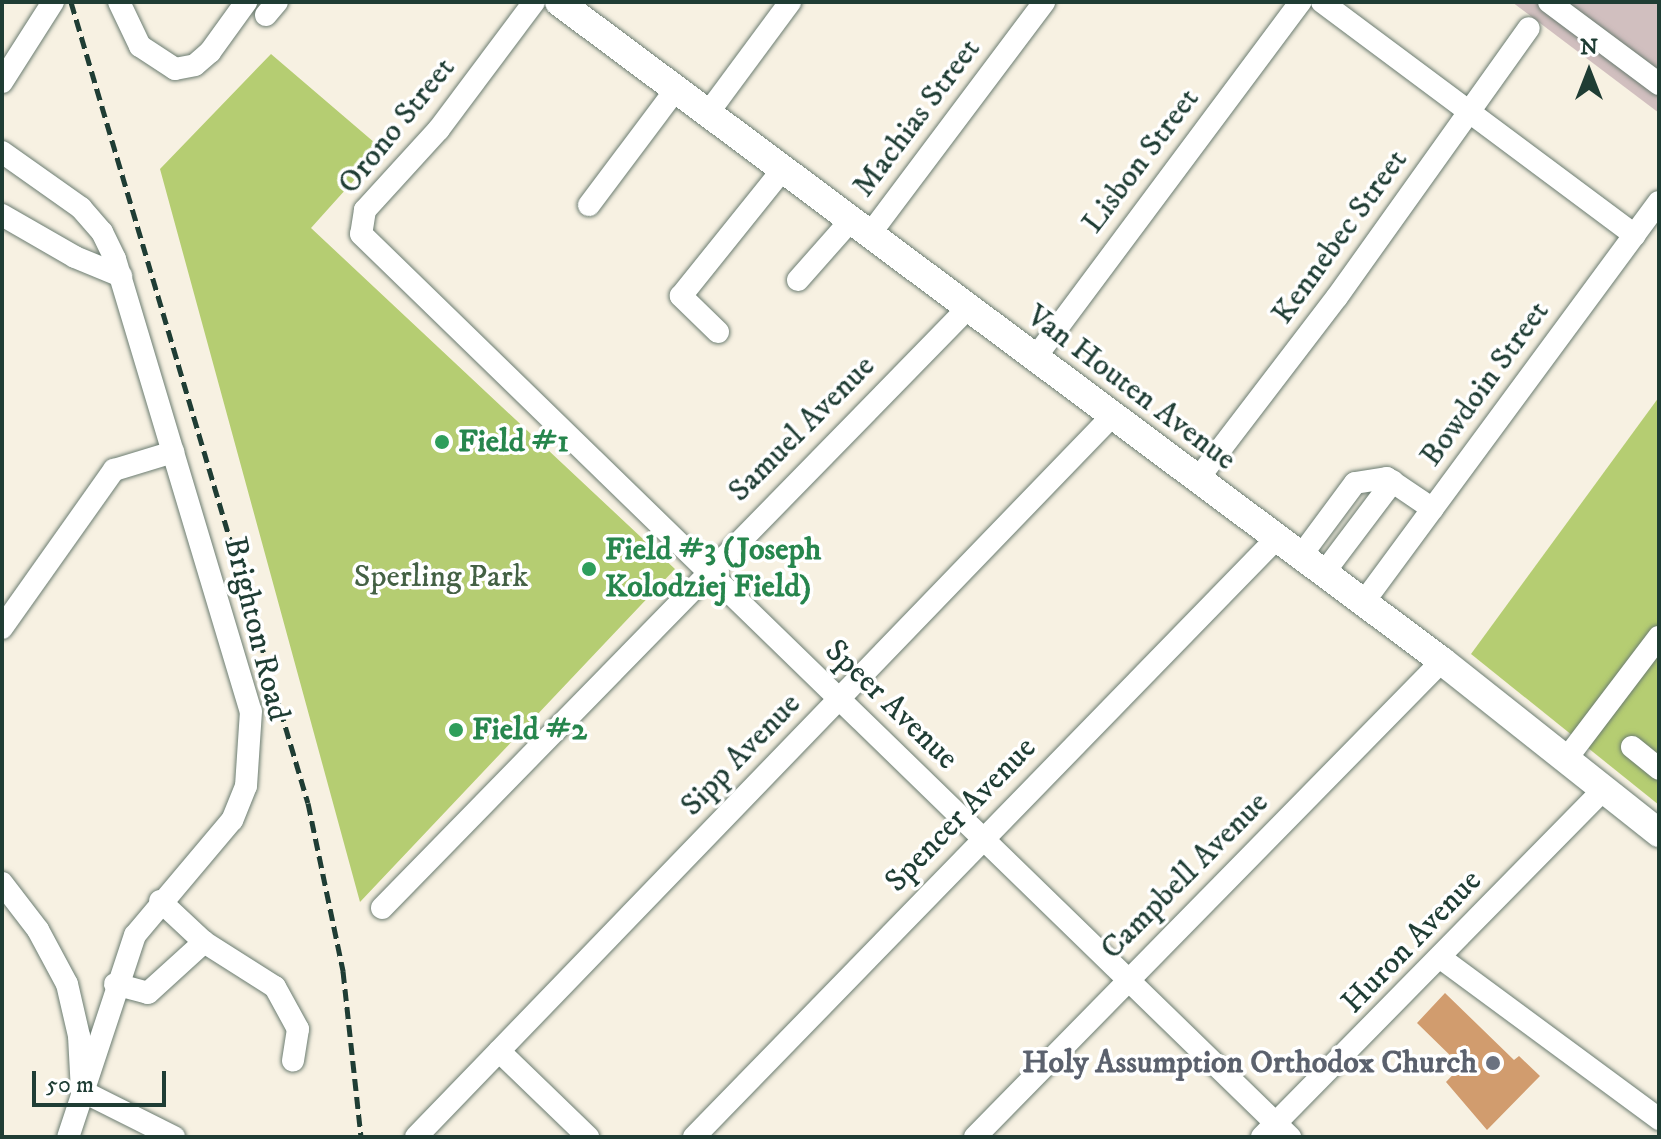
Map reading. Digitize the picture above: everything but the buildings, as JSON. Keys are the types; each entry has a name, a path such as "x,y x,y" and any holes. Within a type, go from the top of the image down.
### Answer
{"main road":[{"name":"Van Houten Avenue","path":"559,2 1442,661 1659,833"}],"street":[{"path":"2,82 53,2"},
{"path":"119,2 140,46 175,69 195,65 210,52 246,2"},
{"name":"Orono Street","path":"412,287 361,234 361,220 439,129 534,2"},
{"path":"708,113 790,2"},
{"name":"Machias Street","path":"798,280 860,227 1044,2"},
{"name":"Lisbon Street","path":"1035,358 1300,2"},
{"path":"1322,2 1635,235"},
{"path":"1549,2 1659,84"},
{"name":"Kennebec Street","path":"1197,480 1529,28"},
{"path":"589,205 676,89"},
{"name":"Brighton Road","path":"2,152 81,208 102,232 121,276 251,711 252,747 246,786 232,820 160,901 135,935 115,984 68,1137"},
{"path":"718,332 681,296 783,169"},
{"name":"Bowdoin Street","path":"1363,603 1659,202"},
{"path":"2,215 75,257 121,276"},
{"name":"Speer Avenue","path":"412,287 983,837 1128,980 1276,1133"},
{"name":"Samuel Avenue","path":"382,908 706,571 968,308"},
{"name":"Sipp Avenue","path":"416,1137 1112,416"},
{"path":"2,628 114,470 173,452"},
{"path":"1323,574 1393,481"},
{"path":"1300,557 1355,483 1393,481 1433,509"},
{"name":"Spencer Avenue","path":"694,1137 1276,539"},
{"path":"1567,758 1659,637"},
{"name":"Campbell Avenue","path":"975,1137 1442,661"},
{"path":"1632,747 1659,769"},
{"name":"Huron Avenue","path":"1276,1133 1604,789"},
{"path":"3,886 38,930 67,984 79,1036 82,1091 174,1137"},
{"path":"160,901 204,942 275,987 298,1029 293,1061"},
{"path":"115,984 148,993 204,942"},
{"path":"1442,959 1659,1119"},
{"path":"499,1051 588,1137"}],"shaded area":[{"path":"1512,2 1659,2 1659,113"}],"green space":[{"name":"Sperling Park","path":"271,54 382,149 311,228 675,569 360,902 160,169"},
{"path":"1659,397 1659,805 1471,654"}],"railway":[{"path":"71,2 308,803 343,971 361,1137"}],"place":[{"name":"Field #1","path":"442,442"},
{"name":"Field #3 (Joseph Kolodziej Field)","path":"589,569"},
{"name":"Field #2","path":"456,730"},
{"name":"Holy Assumption Orthodox Church","path":"1493,1063"}]}
